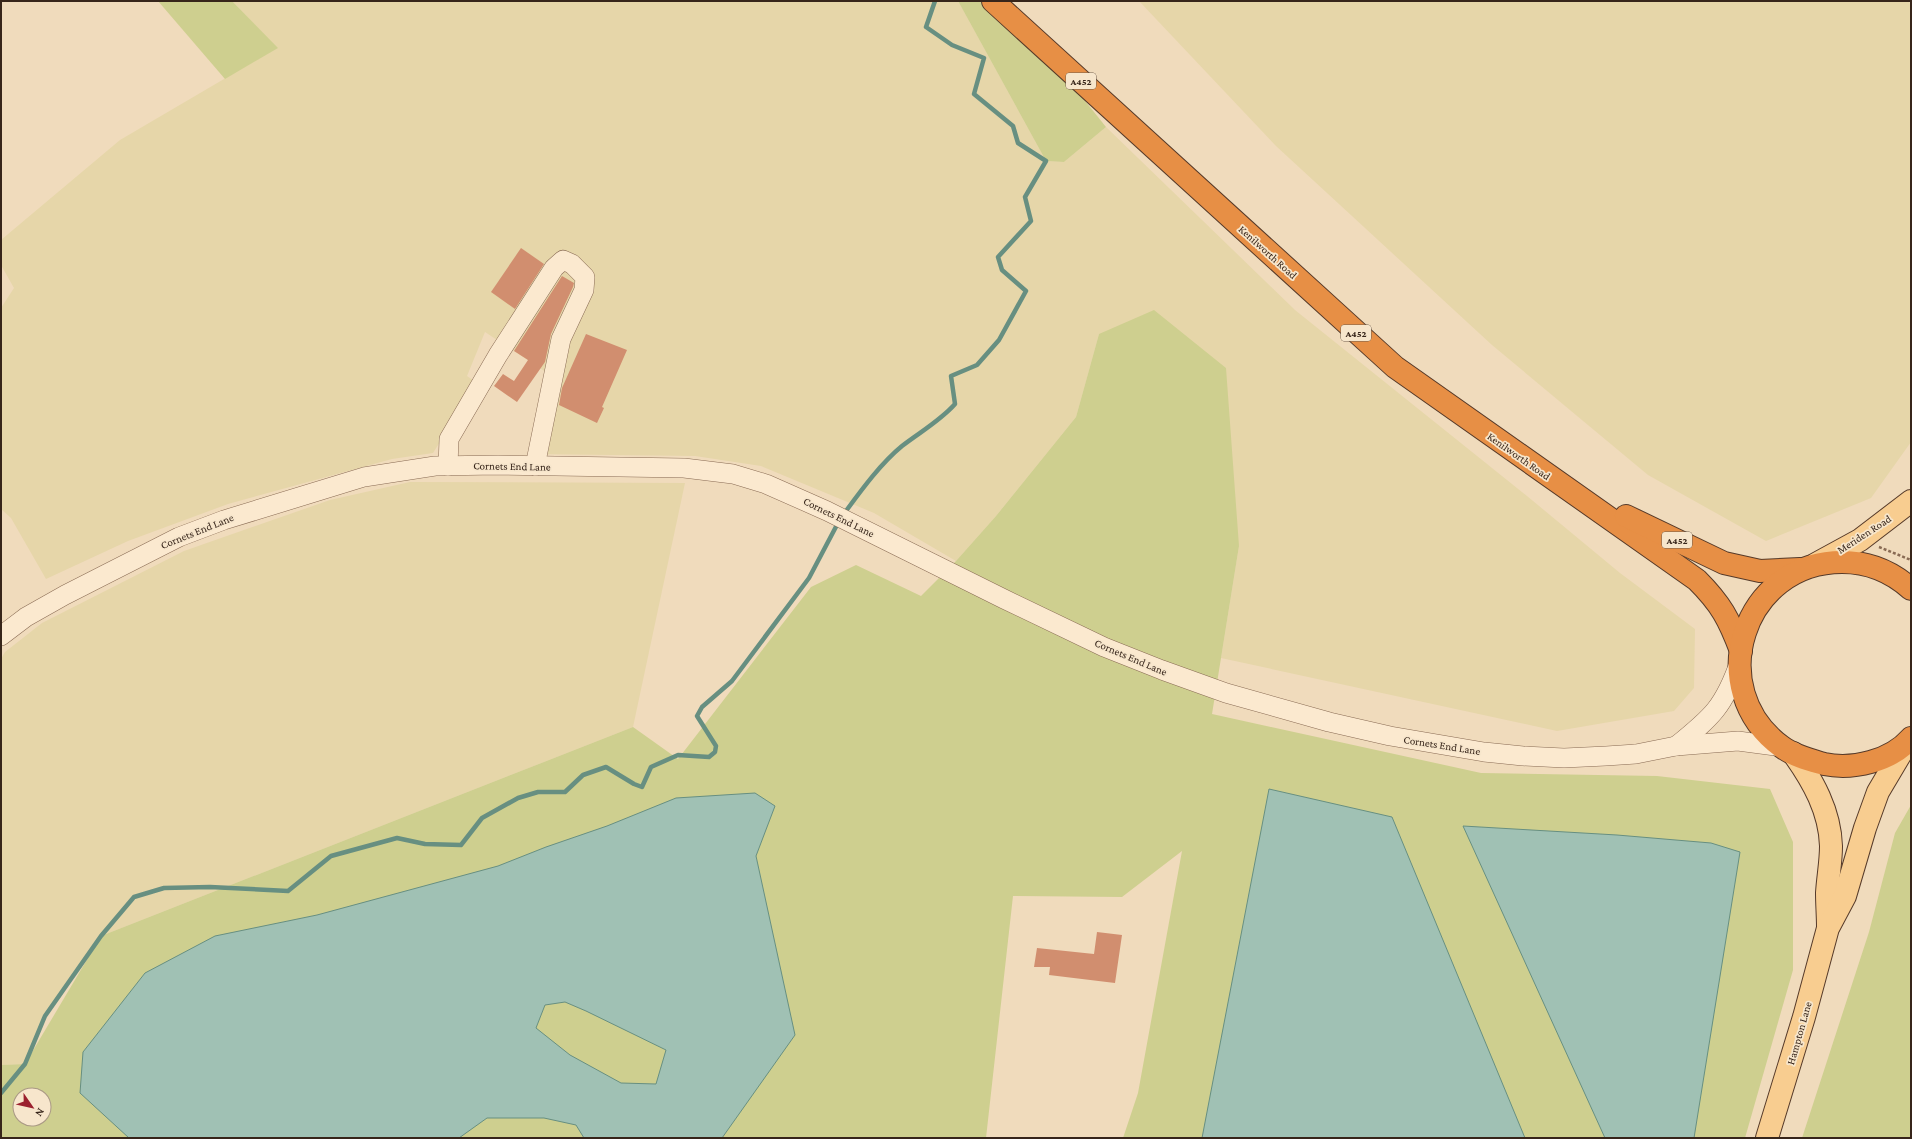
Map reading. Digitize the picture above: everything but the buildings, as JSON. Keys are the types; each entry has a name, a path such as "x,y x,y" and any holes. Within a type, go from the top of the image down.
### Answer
{"highway":[{"name":"Kenilworth Road","path":"993,1 1394,367 1697,580 1724,610 1741,655"},
{"name":"Kenilworth Road","path":"1559,484 1724,563 1760,571 1847,562 1876,567 1896,577 1911,589"},
{"path":"1808,567 1787,577 1772,588 1760,602 1746,627 1741,655 1742,688 1753,716 1768,734 1788,750 1826,764 1842,766 1863,764 1878,759 1909,741"}],"main road":[{"name":"Meriden Road","path":"1808,567 1860,540 1911,501"},
{"name":"Hampton Lane","path":"1767,1138 1804,1017 1828,928 1845,896 1867,822 1878,792 1909,741"},
{"name":"Hampton Lane","path":"1788,750 1819,794 1827,820 1831,845 1827,892 1828,928"}],"street":[{"path":"448,466 449,439 498,355 554,268 563,260 572,264 585,277 584,290 561,339 535,466"},
{"name":"Cornets End Lane","path":"1,636 26,617 65,595 179,537 217,522 364,477 398,470 448,466 684,468 712,470 749,478 792,494 1004,599 1104,646 1162,670 1226,693 1329,722 1418,741 1523,756 1564,758 1636,754 1676,746 1738,741 1788,750"},
{"name":"Cornets End Lane","path":"1676,746 1712,716 1721,704 1732,683 1741,655"}],"shaded area":[{"path":"232,1 958,1 1046,161 1064,162 1106,127 1295,310 1527,496 1620,573 1695,629 1694,688 1674,711 1557,731 1221,658 1239,546 1099,334 1076,417 996,516 956,561 874,513 761,466 695,456 529,454 546,372 485,332 467,376 477,383 433,453 392,459 228,504 128,541 46,579 11,518 1,509 1,308 14,288 1,265 1,240 120,140 277,48"},
{"path":"1139,1 1909,1 1911,7 1911,442 1871,498 1766,541 1648,475 1492,345 1276,146"},
{"path":"410,482 685,483 633,727 101,936 45,1016 25,1064 1,1065 1,659 5,652 42,623 184,551 330,500"},
{"path":"1269,789 1392,817 1525,1138 1202,1138"},
{"path":"755,793 775,806 756,856 795,1035 722,1138 584,1138 576,1125 544,1118 487,1118 459,1138 129,1138 80,1093 83,1052 145,973 215,936 317,915 498,866 546,847 607,826 676,798","holes":["565,1002 666,1050 656,1084 621,1083 570,1055 536,1028 545,1005"]},
{"path":"1463,826 1617,835 1711,843 1740,852 1694,1138 1605,1138"}],"green space":[{"path":"158,1 232,1 278,48 225,79"},
{"path":"958,1 1005,1 1106,127 1064,162 1046,161"},
{"path":"1154,310 1226,368 1239,546 1212,714 1481,773 1657,776 1770,789 1793,842 1793,970 1745,1138 1123,1138 1138,1093 1182,851 1122,897 1013,896 986,1138 1,1138 1,1065 25,1064 101,936 633,727 678,759 811,587 856,565 921,596 956,561 996,516 1076,417 1099,334"},
{"path":"1911,805 1911,1138 1802,1138 1869,932 1895,833"}],"waterway":[{"path":"843,515 871,479 894,453 936,421 955,404 951,376 977,365 999,340 1026,291 1002,270 998,257 1031,221 1025,197 1046,161 1018,143 1013,126 974,94 984,58 952,45 926,27 935,1"},
{"path":"1,1093 25,1064 45,1016 101,936 134,897 164,888 210,887 288,891 331,856 397,838 425,844 461,845 482,818 518,798 538,792 565,792 583,775 606,767 634,784 642,787 651,767 678,755 709,757 715,752 716,746 697,716 702,707 732,681 809,578 839,521"}]}
